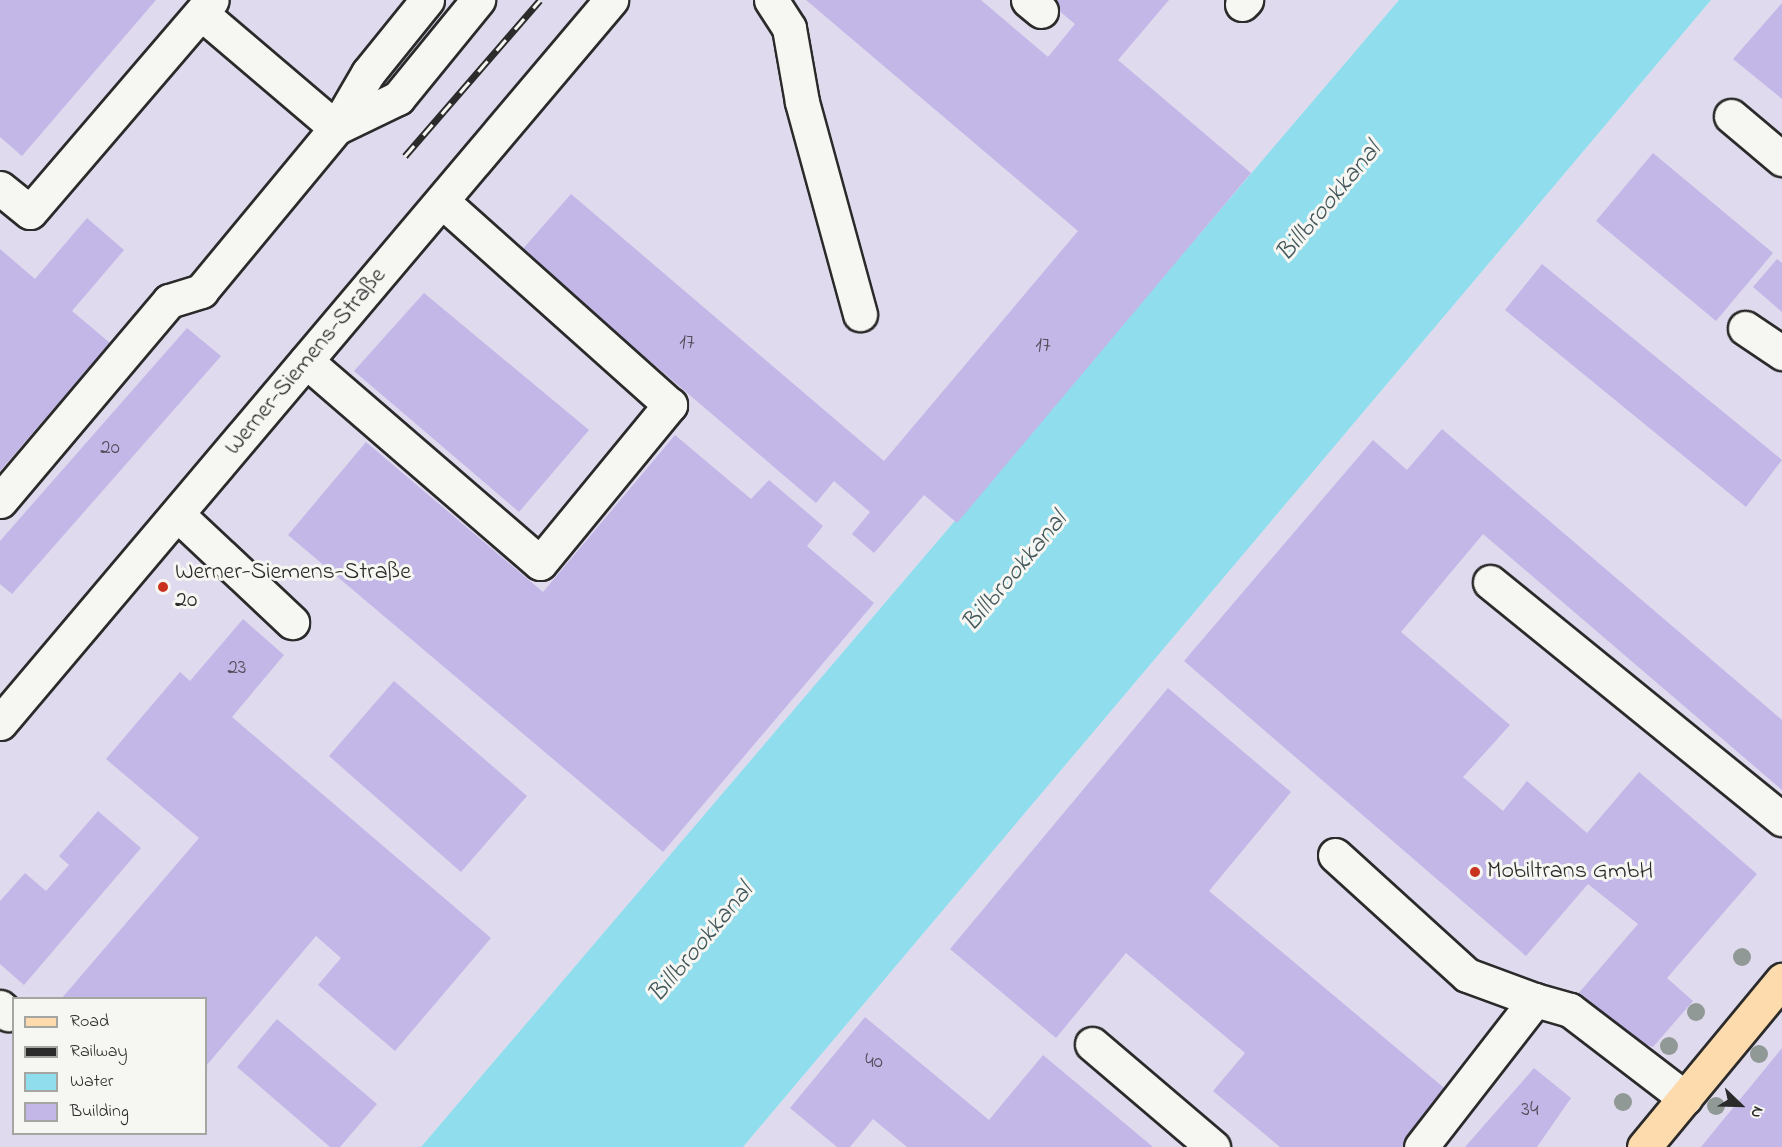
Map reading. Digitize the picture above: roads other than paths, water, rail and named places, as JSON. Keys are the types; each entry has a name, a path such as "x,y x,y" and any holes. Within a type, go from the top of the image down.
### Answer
{"main road":[{"path":"1644,1147 1782,980"}],"street":[{"path":"0,501 169,301 201,291 336,128 368,73 428,0"},
{"path":"336,128 398,98 478,0"},
{"name":"Werner-Siemens-Straße","path":"0,723 611,0"},
{"path":"771,0 789,28 802,102 860,314"},
{"path":"0,188 30,212 207,6 336,128"},
{"path":"1731,116 1782,159"},
{"path":"306,361 540,563 670,405 442,201"},
{"path":"1745,328 1782,353"},
{"path":"177,514 292,622"},
{"path":"1490,582 1782,819"},
{"path":"1335,855 1467,975 1570,1010 1685,1098"},
{"path":"1421,1147 1535,1000"},
{"path":"1092,1044 1213,1147"}],"water":[{"name":"Billbrookkanal","path":"1399,0 1711,0 743,1147 421,1147"}],"railway":[{"path":"405,156 540,0"}],"place":[{"name":"Werner-Siemens-Straße 20","path":"163,587"},
{"name":"Mobiltrans GmbH","path":"1475,872"}]}
